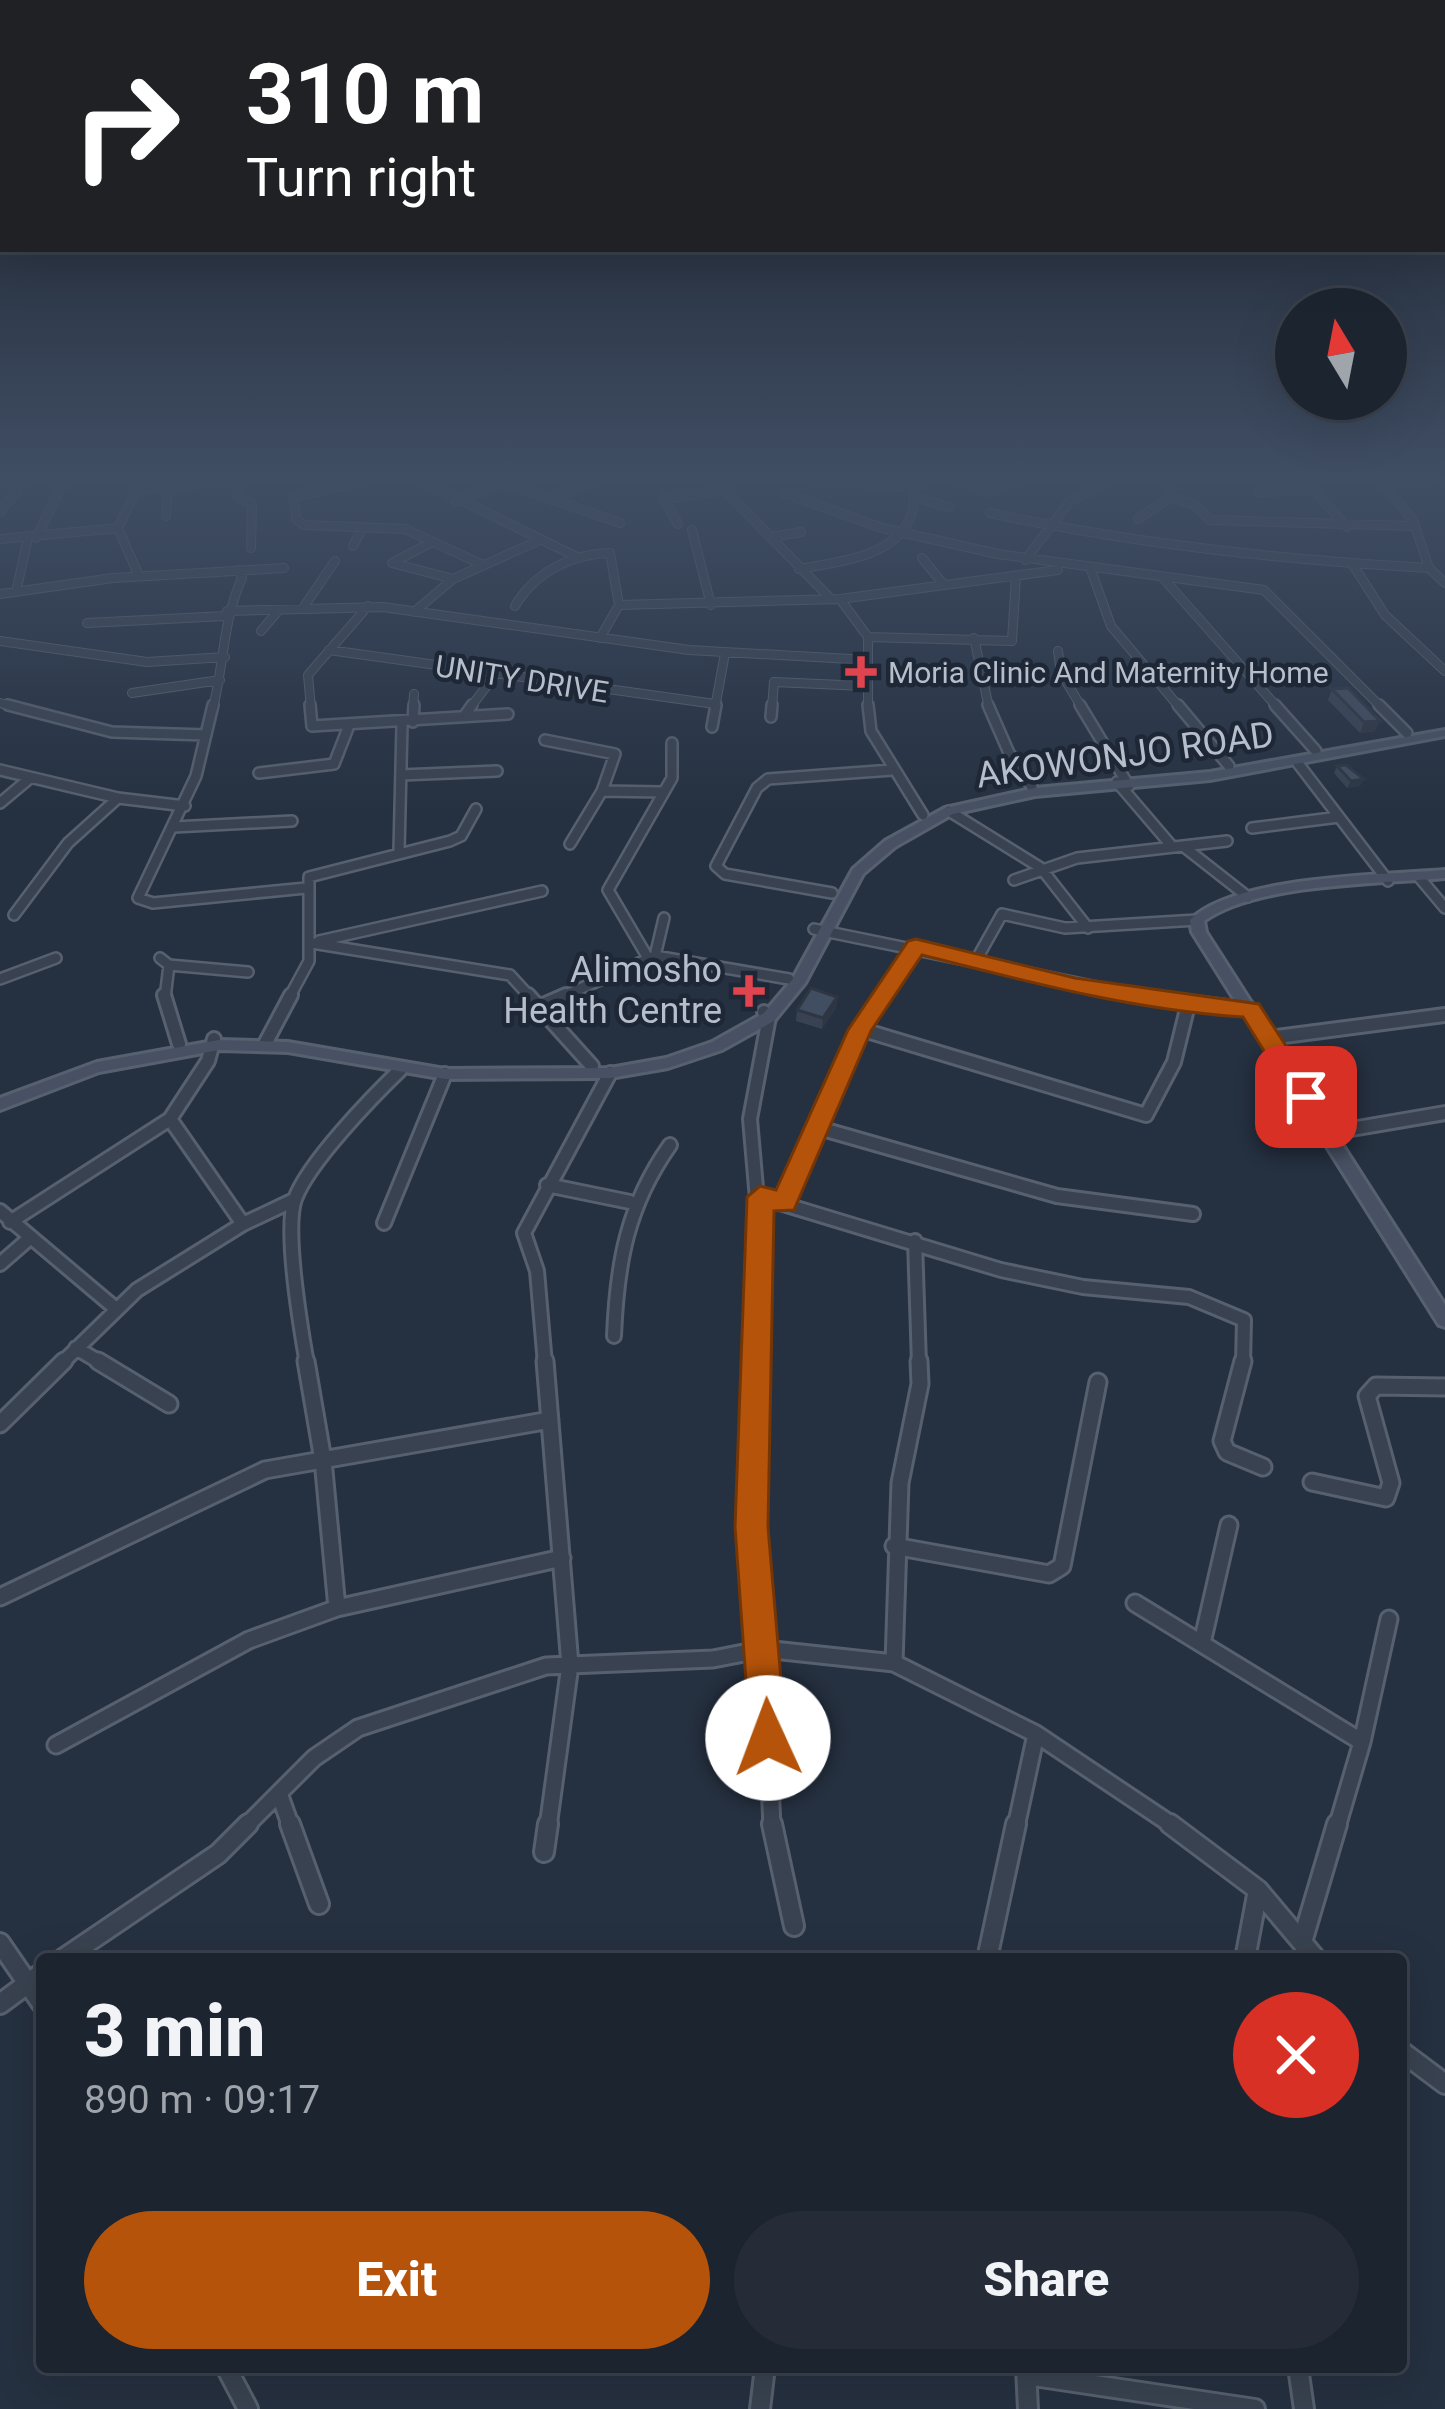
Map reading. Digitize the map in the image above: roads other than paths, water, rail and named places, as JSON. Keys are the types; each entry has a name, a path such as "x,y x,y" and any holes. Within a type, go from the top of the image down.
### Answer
{"main road":[{"name":"AKOWONJO ROAD","path":"0,1101 100,1059 179,1044 266,1041 425,1067 592,1066 688,1052 766,1014 846,888 872,858 949,811 1035,792 1297,762 1407,733 1445,730"},
{"name":"AKOWONJO ROAD","path":"266,1041 445,1075 610,1073 703,1052 766,1014 798,982 832,893 859,860 945,805 1031,788 1123,784 1445,730"},
{"path":"1445,874 1248,897 1212,907 1198,920 1199,932 1445,1320"},
{"name":"AKOWONJO ROAD","path":"0,1101 97,1067 214,1042"}],"street":[{"path":"0,593 36,589"},
{"path":"237,589 226,613 220,680 185,806 140,901 306,888"},
{"path":"303,608 311,589"},
{"path":"414,612 441,589"},
{"path":"515,605 523,589"},
{"path":"600,638 619,605 617,589"},
{"path":"707,589 711,605"},
{"path":"824,589 868,637 865,686 872,731 923,815"},
{"path":"619,605 836,599 910,589"},
{"path":"868,637 1016,640 1016,589"},
{"path":"1098,589 1111,626 1229,766"},
{"path":"1174,589 1325,751"},
{"path":"1259,589 1407,733"},
{"path":"1369,589 1385,615 1445,670"},
{"path":"368,606 308,675 312,726 348,728 508,714"},
{"path":"87,623 368,606 725,653 868,660"},
{"path":"261,632 278,610"},
{"path":"974,638 980,678 1002,746 1031,788"},
{"path":"0,641 147,662 224,657"},
{"name":"UNITY DRIVE","path":"329,650 715,704"},
{"path":"1058,651 1060,673 1123,784 1177,845 1248,897"},
{"path":"712,727 725,653"},
{"path":"464,715 495,675"},
{"path":"132,692 220,680"},
{"path":"771,717 774,682 865,686"},
{"path":"399,851 401,775 414,694"},
{"path":"0,703 112,732 206,735"},
{"path":"259,773 334,764 348,728"},
{"path":"545,740 615,754 602,791 570,844"},
{"path":"652,957 608,890 672,778 672,743"},
{"path":"1297,762 1388,880"},
{"path":"0,770 118,798 185,806"},
{"path":"832,893 725,874 716,866 757,788 768,779 892,770"},
{"path":"401,775 496,771"},
{"path":"0,803 30,778"},
{"path":"602,791 662,792"},
{"path":"14,916 68,843 118,798"},
{"path":"266,1041 309,961 309,878 461,836 476,808"},
{"path":"949,811 1041,868 1088,928"},
{"path":"1252,828 1339,817"},
{"path":"174,827 292,821"},
{"path":"1014,880 1041,868 1227,841"},
{"path":"1419,877 1445,908"},
{"path":"312,943 542,891"},
{"path":"975,962 1002,914 1088,928 1198,920"},
{"path":"652,957 664,918"},
{"path":"819,930 916,946 1189,1006 1251,1010"},
{"path":"312,943 493,969 523,983 592,1066"},
{"path":"784,1202 860,1030 916,946"},
{"path":"541,1006 652,957 789,979"},
{"path":"0,979 56,958"},
{"path":"179,1044 164,996 164,961 248,972"},
{"path":"860,1030 1146,1115 1174,1062 1189,1006"},
{"path":"766,1014 749,1119 760,1197 751,1527 764,1649 772,1828 794,1926"},
{"path":"1269,1038 1445,1015"},
{"path":"115,1308 5,1216 170,1119 214,1042"},
{"path":"0,1424 115,1308 243,1223 294,1200 364,1104 400,1070"},
{"path":"544,1852 569,1665 537,1271 524,1234 610,1073"},
{"path":"384,1223 445,1075"},
{"path":"1328,1133 1445,1113"},
{"path":"170,1119 243,1223"},
{"path":"819,1128 1057,1196 1193,1214"},
{"path":"614,1336 619,1258 631,1202 670,1145"},
{"path":"547,1185 631,1202"},
{"path":"760,1197 1075,1286 1195,1300 1234,1311 1244,1320 1246,1348 1222,1441 1227,1452 1263,1467"},
{"path":"294,1200 296,1302 323,1460 337,1608"},
{"path":"0,1264 31,1237"},
{"path":"894,1663 900,1483 920,1384 915,1241"},
{"path":"76,1348 169,1404"},
{"path":"895,1546 1049,1574 1062,1566 1098,1382"},
{"path":"1312,1482 1386,1498 1391,1483 1367,1396 1376,1386 1445,1387"},
{"path":"0,1597 265,1471 550,1420"},
{"path":"1202,1643 1229,1526"},
{"path":"56,1745 208,1660 337,1608 562,1558"},
{"path":"1135,1603 1362,1742"},
{"path":"1302,1942 1362,1742 1390,1618"},
{"path":"72,1953 218,1854 314,1758 358,1728 493,1680 569,1665 713,1659 764,1649 894,1663 1036,1734 1193,1839 1258,1890 1311,1953"},
{"path":"988,1953 1036,1734"},
{"path":"280,1796 319,1904"},
{"path":"1246,1953 1258,1890"},
{"path":"0,1943 36,1977 0,2003"},
{"path":"1407,2056 1445,2084"},
{"path":"229,2373 248,2409"},
{"path":"760,2409 764,2373"},
{"path":"1026,2373 1028,2409"},
{"path":"1038,2373 1255,2409"},
{"path":"1299,2373 1304,2409"}],"place":[{"name":"Moria Clinic And Maternity Home","path":"861,672"},
{"name":"Alimosho Health Centre","path":"749,991"}]}
